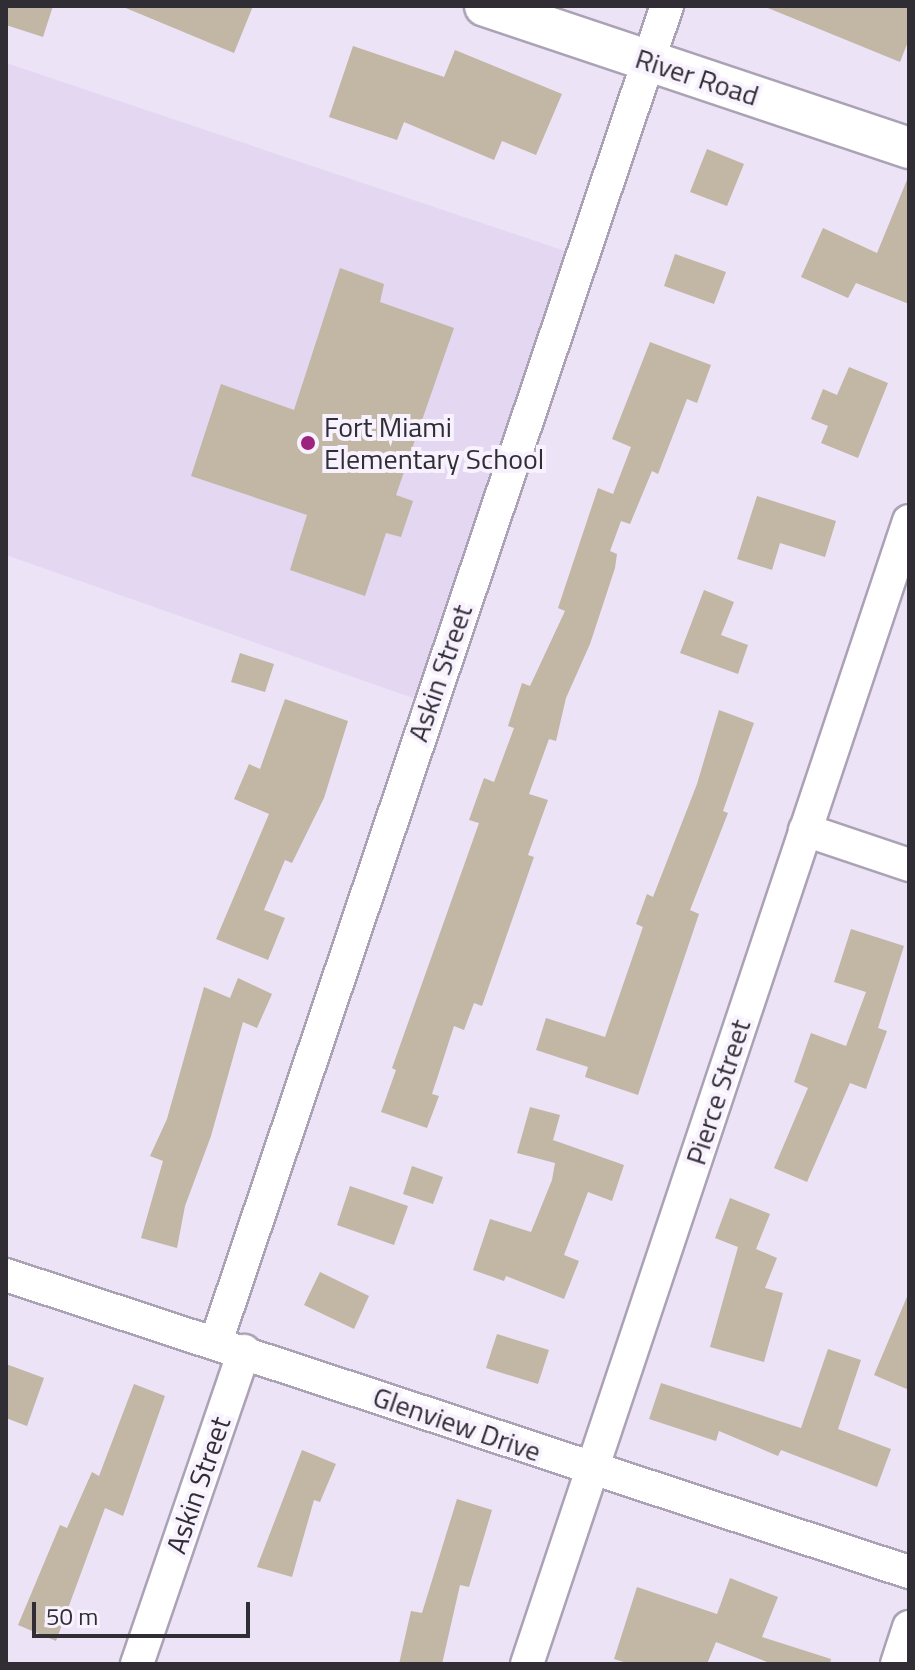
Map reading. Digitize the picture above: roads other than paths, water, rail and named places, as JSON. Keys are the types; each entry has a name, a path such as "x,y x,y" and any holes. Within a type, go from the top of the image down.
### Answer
{"street":[{"name":"River Road","path":"485,6 909,148"},
{"name":"Askin Street","path":"137,1664 230,1346 646,60 667,6"},
{"name":"Pierce Street","path":"527,1664 909,521"},
{"path":"805,830 909,865"},
{"name":"Glenview Drive","path":"6,1275 230,1346 591,1470 909,1572"},
{"path":"897,1664 909,1627"}],"place":[{"name":"Fort Miami Elementary School","path":"308,443"}]}
